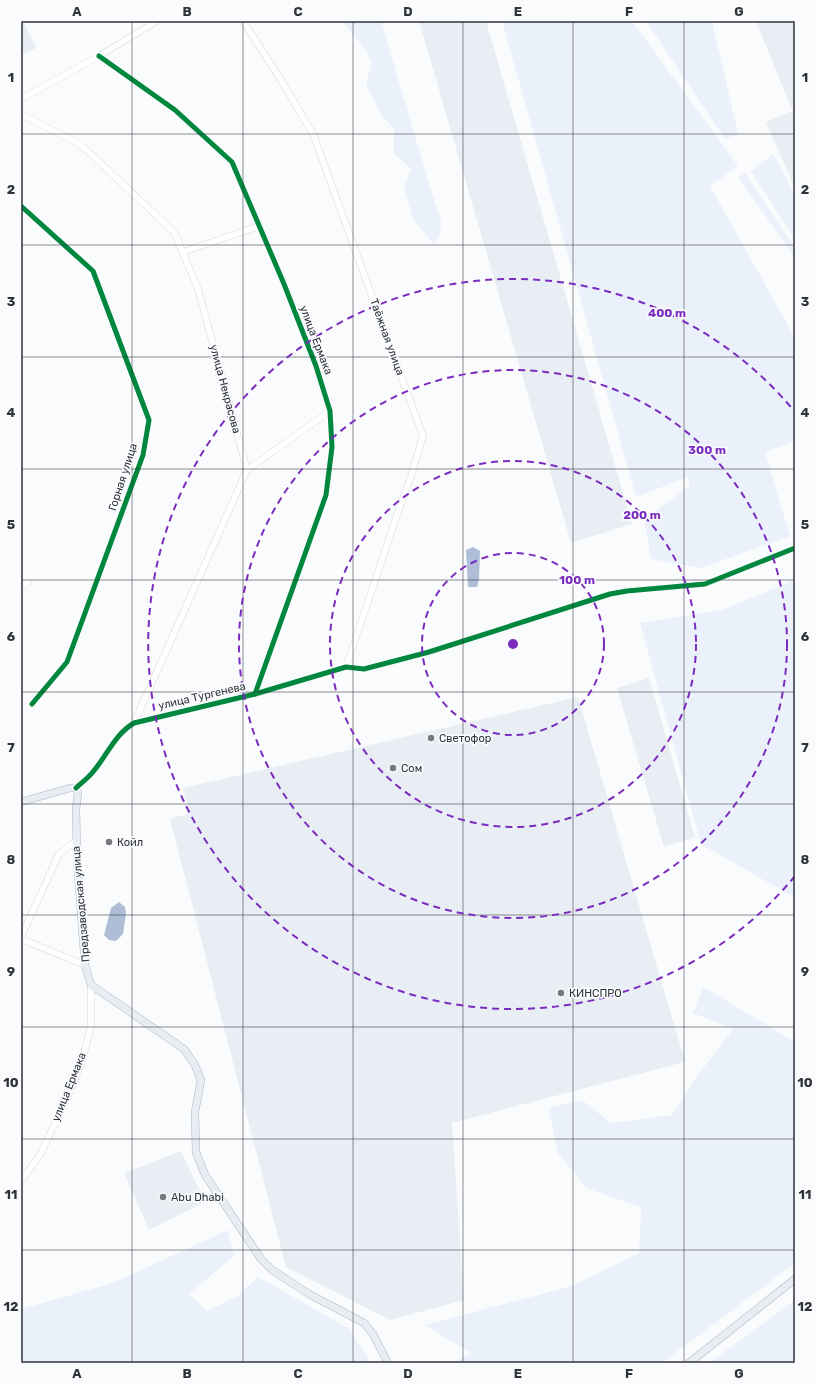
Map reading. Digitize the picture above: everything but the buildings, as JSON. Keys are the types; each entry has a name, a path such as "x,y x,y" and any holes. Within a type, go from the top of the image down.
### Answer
{"main road":[{"path":"21,802 70,788 76,788"},
{"name":"Предзаводская улица","path":"76,788 78,792 76,809 76,841 85,965 91,985"},
{"path":"91,985 184,1049 195,1065 201,1080 195,1112 196,1152 205,1175 261,1259 272,1270 309,1294 364,1323 373,1334 388,1363"},
{"path":"689,1363 795,1279"}],"street":[{"path":"21,99 157,21"},
{"name":"Таёжная улица","path":"243,21 281,80 313,134 423,436 412,476 396,518 346,667"},
{"name":"улица Ермака","path":"98,56 175,110 232,162 316,366 330,411 332,447 326,495 255,694"},
{"name":"улица Некрасова","path":"21,114 82,145 174,232 198,289 247,470"},
{"name":"Горная улица","path":"21,206 92,271 149,420 143,455 67,662 32,704"},
{"path":"183,252 259,226"},
{"path":"134,723 247,470 330,411"},
{"name":"улица Тургенева","path":"76,788 92,773 115,740 126,728 134,723 255,694 346,667 364,668 429,652 610,594 627,591 705,584 795,548"},
{"path":"21,585 28,583"},
{"path":"76,841 59,854 21,938 85,965"},
{"name":"улица Ермака","path":"21,1181 40,1155 69,1094 82,1062 91,1025 91,985"}],"shaded area":[{"path":"21,21 23,21 36,48 21,55"},
{"path":"342,21 381,21 441,220 440,236 433,243 413,219 404,188 411,169 394,153 394,129 381,115 366,84 372,62 365,49"},
{"path":"419,21 486,21 632,524 571,543"},
{"path":"502,21 632,21 738,166 710,186 795,338 795,441 765,452 790,536 701,568 651,559 644,519 690,486 688,477 636,497"},
{"path":"646,21 712,21 738,134 725,139"},
{"path":"756,21 795,21 795,107 791,108"},
{"path":"795,110 795,189 766,122"},
{"path":"773,154 795,194 795,240 751,171"},
{"path":"745,173 795,248 795,258 738,177"},
{"path":"795,580 795,898 701,844 640,623 722,610"},
{"path":"649,678 695,837 664,847 617,688"},
{"path":"578,697 685,1062 452,1123 464,1300 390,1320 286,1267 170,819 190,813 183,788"},
{"path":"703,987 795,1042 795,1263 662,1363 452,1363 471,1353 425,1325 572,1286 639,1253 641,1207 586,1188 558,1153 549,1111 552,1107 582,1100 611,1123 672,1115 695,1079 733,1029 693,1013"},
{"path":"181,1151 205,1202 149,1230 124,1173"},
{"path":"228,1230 234,1256 189,1294 207,1311 238,1296 258,1277 348,1328 369,1359 370,1363 21,1363 21,1309 113,1283"},
{"path":"795,1300 795,1363 709,1363"}],"water":[{"path":"473,547 480,551 479,580 477,587 468,587 466,550"},
{"path":"119,902 125,907 126,913 123,934 116,941 109,940 104,935 111,908"}],"cycle path":[{"path":"99,56 175,110 232,162 284,284 316,366 330,411 332,447 326,495 255,694"},
{"path":"21,206 93,271 149,420 143,455 67,662 32,704"},
{"path":"76,788 92,773 121,733 134,723 255,694 346,667 364,669 429,652 610,594 627,591 705,584 795,548"}],"place":[{"name":"Светофор","path":"431,738"},
{"name":"Сом","path":"393,768"},
{"name":"Койл","path":"109,842"},
{"name":"КИНСПРО","path":"561,993"},
{"name":"Abu Dhabi","path":"163,1197"}]}
